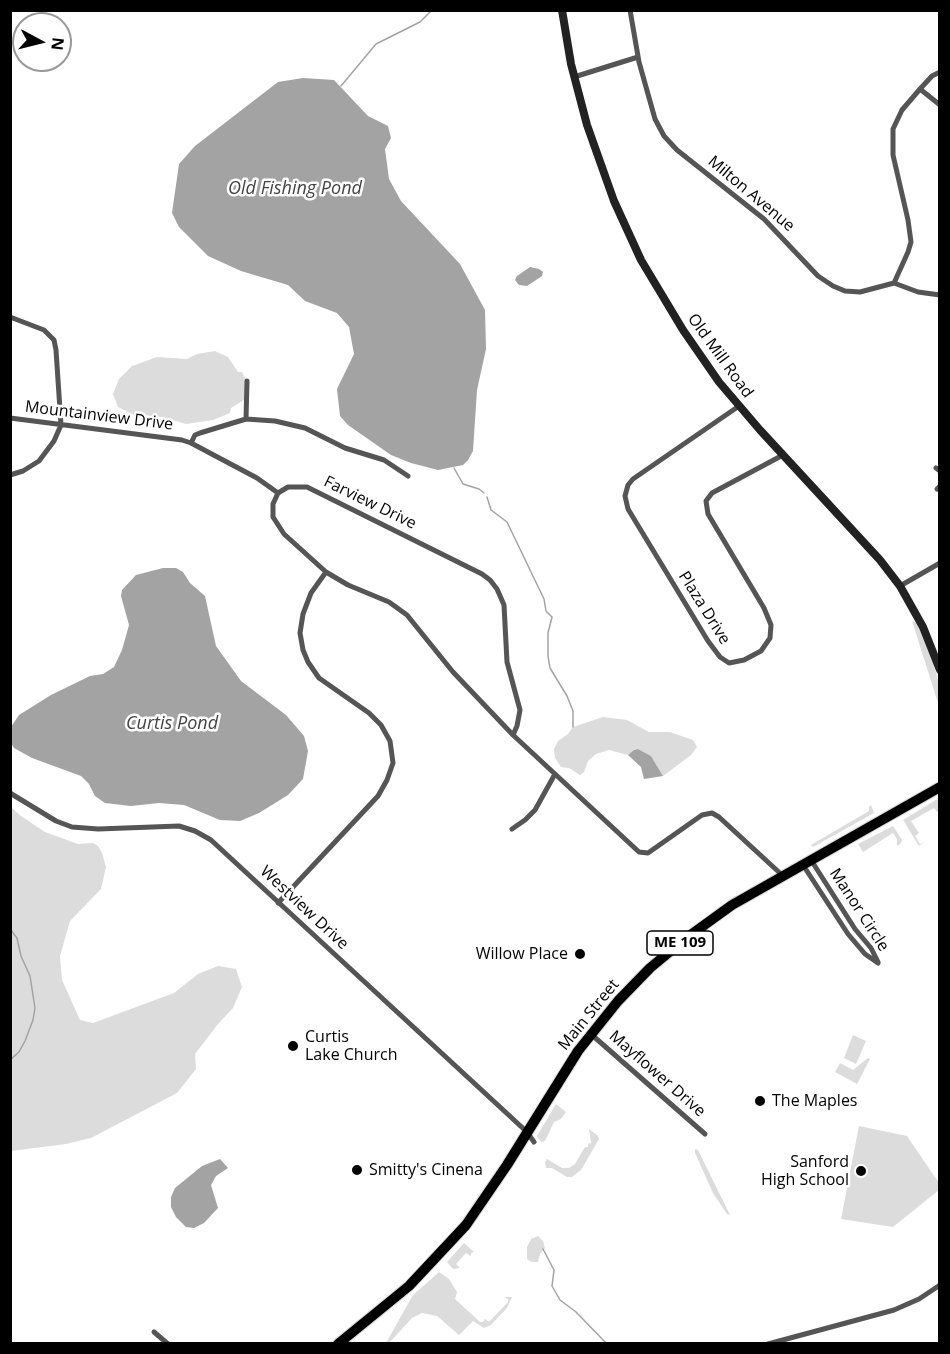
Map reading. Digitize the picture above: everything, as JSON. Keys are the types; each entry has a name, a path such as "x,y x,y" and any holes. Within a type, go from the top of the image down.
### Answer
{"highway":[{"name":"Main Street","path":"338,1344 381,1310 443,1251 466,1225 590,1034 634,984 673,948 718,915 939,787"}],"street":[{"name":"Old Mill Road","path":"562,10 574,77 597,157 632,242 705,363 739,406 868,547 900,586 923,627 939,670"},
{"name":"Milton Avenue","path":"630,10 638,57 653,113 664,136 681,154 764,219 822,279 838,289 853,292 867,291 894,283"},
{"path":"574,77 638,57"},
{"path":"939,72 931,77 902,110 893,129 893,155 911,242 894,283 918,292 939,295"},
{"path":"920,89 939,105"},
{"path":"10,316 44,330 54,340 57,350 61,425 54,441 39,461 23,471 10,475"},
{"path":"246,419 247,381"},
{"name":"Plaza Drive","path":"739,406 633,479 628,485 625,496 628,508 708,641 720,657 729,663 744,660 761,651 770,638 771,625 764,608 708,514 706,501 712,493 783,455"},
{"name":"Mountainview Drive","path":"10,418 169,437 191,443 257,478 278,493"},
{"path":"191,443 195,435 246,419 275,421 305,428 345,448 384,460 408,476"},
{"name":"Farview Drive","path":"278,493 288,487 307,487 482,574 493,583 504,605 507,662 520,709 518,726 513,735"},
{"path":"278,493 273,504 275,522 284,534 326,572 348,585 389,602 407,615 451,670 513,735 641,854 648,853 702,815 712,813 783,877"},
{"path":"900,586 939,563"},
{"path":"278,903 378,796 393,763 390,741 381,725 369,713 320,678 308,662 303,650 300,633 303,614 311,593 326,572"},
{"path":"512,829 535,810 555,774"},
{"name":"Westview Drive","path":"10,793 56,821 72,827 98,830 184,827 211,840 527,1132 534,1142"},
{"name":"Manor Circle","path":"807,862 871,948 878,963 865,954 848,934 807,862"},
{"name":"Mayflower Drive","path":"590,1034 705,1134"},
{"path":"768,1344 894,1310 919,1299 939,1285"},
{"path":"154,1332 168,1344"}],"shaded area":[{"path":"215,351 228,357 245,378 244,400 231,408 230,413 213,420 186,424 162,417 134,415 118,407 113,394 119,379 132,366 157,357 187,359 197,354"},
{"path":"912,621 917,623 930,652 939,683 939,706"},
{"path":"603,717 627,720 649,732 670,732 693,740 697,747 691,755 663,776 651,756 638,749 628,755 609,750 596,754 588,761 584,772 580,775 569,768 561,767 555,758 554,749 558,741 573,727"},
{"path":"939,798 937,812 934,808 911,821 919,833 915,836 920,844 924,842 919,846 903,820"},
{"path":"871,805 874,813 813,847 811,845 869,811"},
{"path":"10,806 45,832 78,844 93,843 102,853 106,867 101,889 70,921 60,956 62,980 80,1020 93,1023 174,993 198,974 218,966 236,969 242,987 233,1008 195,1054 196,1069 177,1093 91,1138 66,1144 11,1151"},
{"path":"893,826 902,840 901,843 897,846 897,839 893,833 863,852 858,844"},
{"path":"853,1035 866,1041 856,1064 844,1058"},
{"path":"868,1058 870,1059 857,1084 835,1072 840,1063 853,1070"},
{"path":"556,1104 566,1112 561,1119 554,1122 545,1141 541,1142 537,1136"},
{"path":"859,1126 907,1136 939,1183 939,1190 893,1227 841,1219"},
{"path":"589,1129 599,1139 581,1170 572,1177 567,1177 552,1168 546,1168 547,1159 562,1168 569,1168 575,1164 585,1147 591,1143"},
{"path":"695,1149 698,1150 730,1215 713,1193"},
{"path":"538,1236 545,1248 538,1262 532,1262 527,1259 527,1247 531,1239"},
{"path":"464,1243 474,1252 471,1256 466,1253 456,1264 460,1268 453,1269 447,1262"},
{"path":"439,1272 449,1279 457,1292 455,1299 480,1322 485,1319 489,1322 508,1302 508,1299 504,1297 512,1297 507,1308 491,1325 484,1328 473,1321 459,1335 437,1316 422,1313 412,1318 389,1343 386,1343 413,1295"}],"water":[{"name":"Old Fishing Pond","path":"303,78 334,80 368,116 388,126 391,138 385,149 389,179 401,201 460,264 485,310 486,349 477,390 473,451 463,465 438,470 411,463 391,455 348,425 340,416 337,389 354,354 349,327 337,313 305,301 288,285 241,271 208,256 179,227 172,213 179,164 195,146 278,82"},
{"path":"530,267 543,272 542,276 527,286 519,285 515,280 517,276"},
{"name":"Curtis Pond","path":"163,568 176,568 183,572 190,583 205,596 216,646 241,681 286,715 304,736 308,751 303,779 288,795 259,813 240,821 220,820 184,805 159,803 131,806 105,803 95,796 89,784 81,776 32,758 14,748 11,743 11,727 19,715 51,695 90,676 103,674 114,667 122,650 129,625 121,596 122,590 136,575"},
{"path":"638,749 651,756 663,776 644,779 641,767 628,755"},
{"path":"220,1159 228,1168 216,1176 211,1185 218,1208 204,1223 194,1228 186,1227 176,1217 171,1207 171,1197 175,1188 202,1166"}],"waterway":[{"path":"341,86 376,44 420,22 432,10"},
{"path":"454,468 463,484 484,493"},
{"path":"487,497 491,510 507,522 544,599 546,611 552,617 548,633 550,668 573,711 573,727"},
{"path":"10,929 17,938 21,956 30,976 35,1008 25,1041 19,1052 10,1060"},
{"path":"543,1249 554,1270 552,1286 560,1300 576,1312 607,1344"}],"place":[{"name":"Willow Place","path":"580,954"},
{"name":"Curtis Lake Church","path":"293,1046"},
{"name":"The Maples","path":"760,1101"},
{"name":"Smitty's Cinena","path":"357,1170"},
{"name":"Sanford High School","path":"861,1171"}]}
